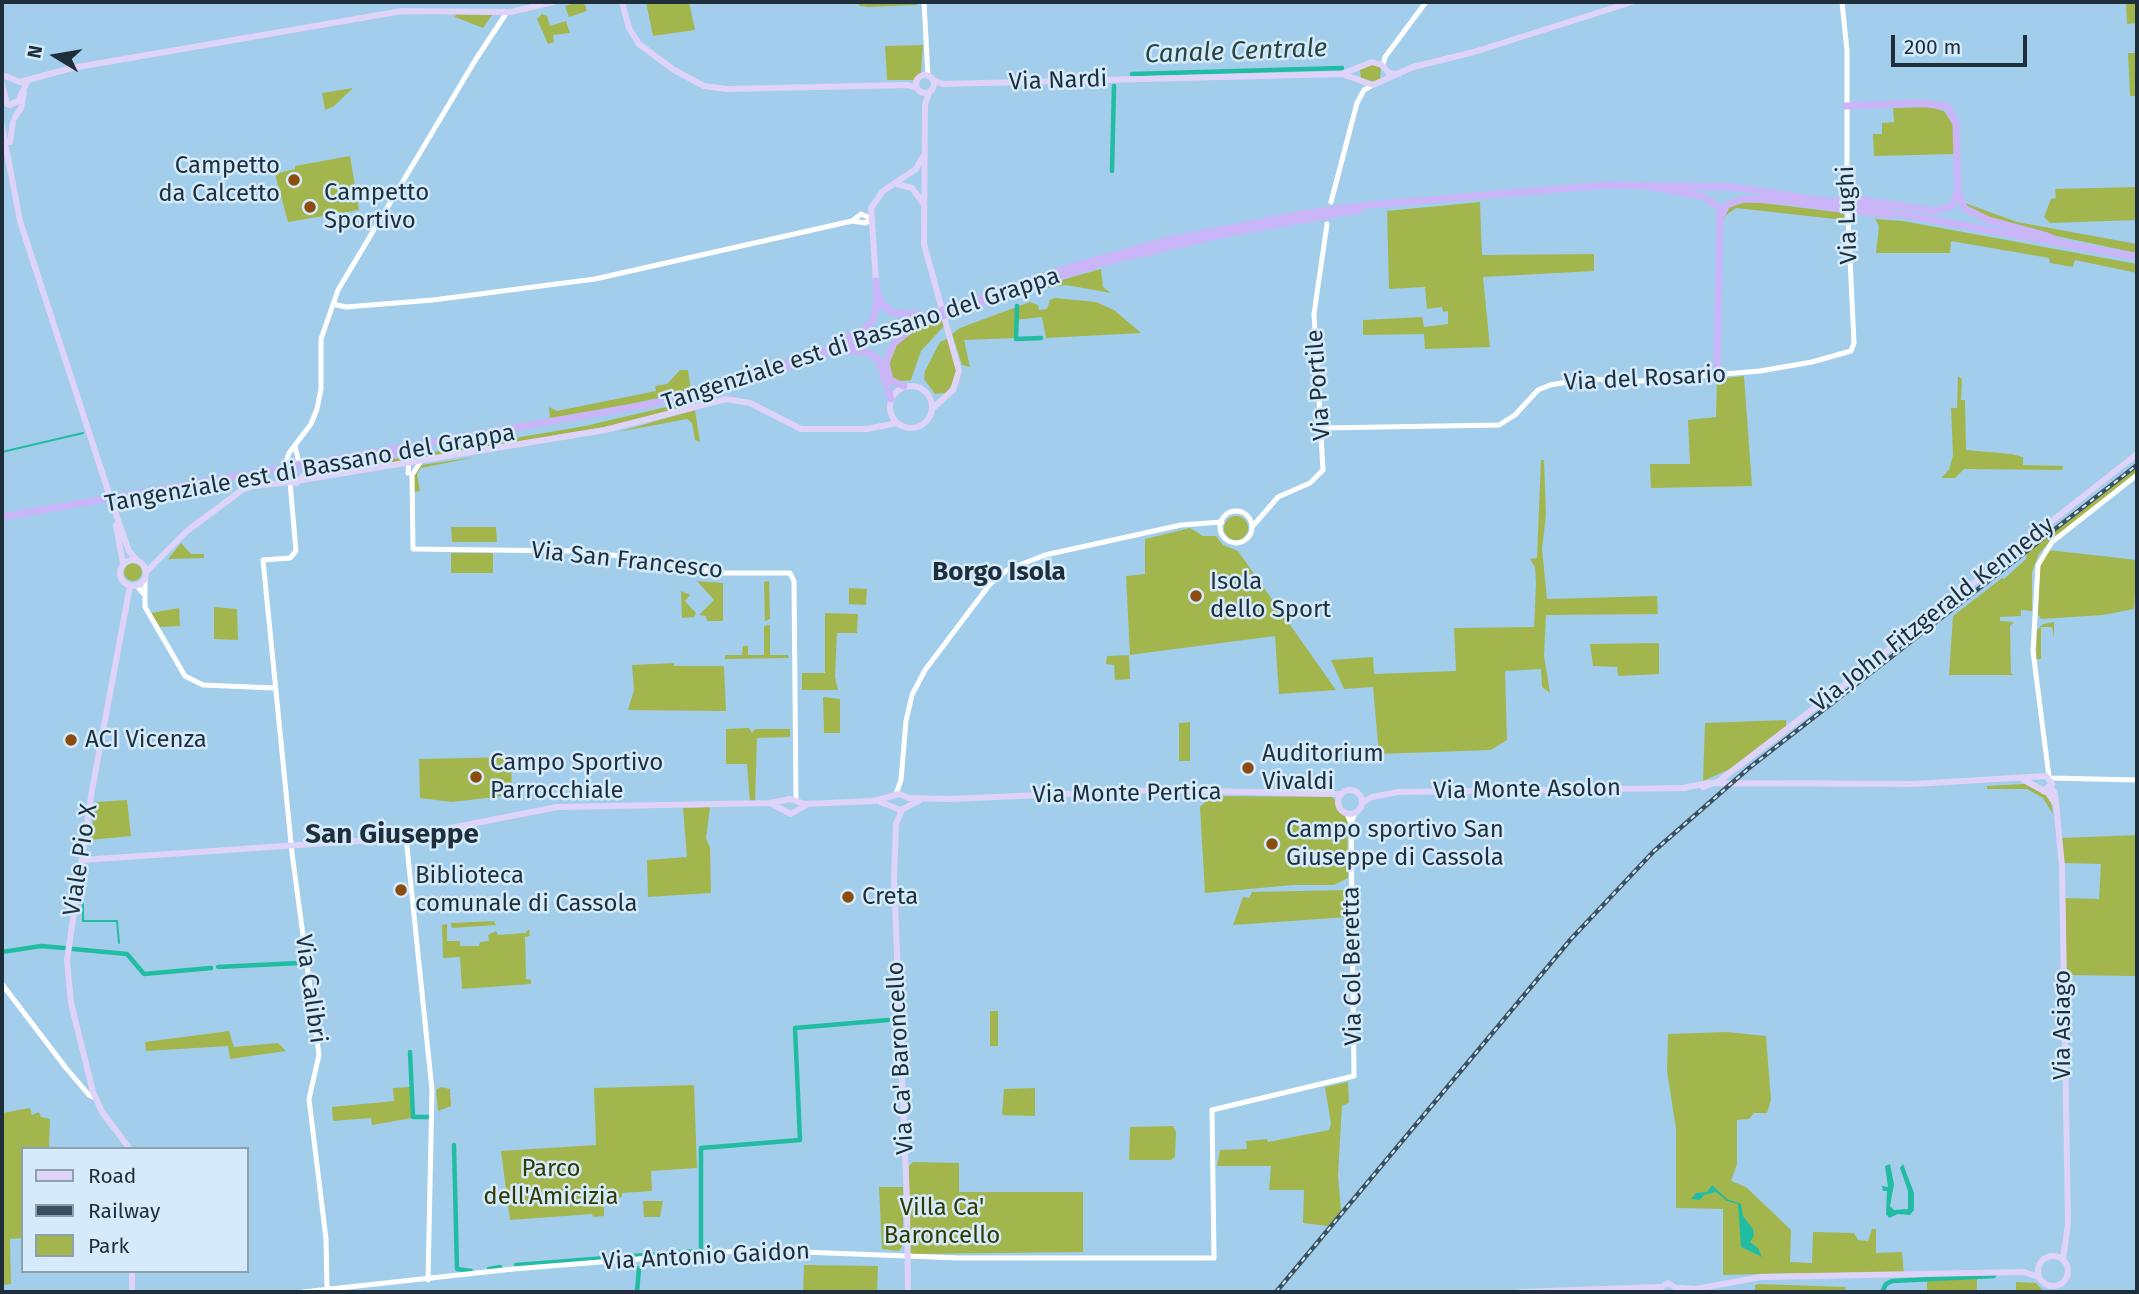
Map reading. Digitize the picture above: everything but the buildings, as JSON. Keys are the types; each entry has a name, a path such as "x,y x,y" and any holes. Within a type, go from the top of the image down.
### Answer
{"highway":[{"path":"1846,106 1919,103 1947,107 1956,123 1958,192 1964,208 1978,216 2047,236 2064,244"},
{"path":"1637,184 1702,195 1716,202 1721,217 1717,375"},
{"name":"Tangenziale est di Bassano del Grappa","path":"694,395 1012,285 1121,252 1218,229 1322,211 1576,187 1637,184 1732,187 1827,200 2137,257"},
{"path":"1827,200 1855,199 1935,211 1952,205 1958,192"},
{"path":"1721,217 1727,205 1743,199 1774,200 1875,215 1908,215"},
{"name":"Tangenziale est di Bassano del Grappa","path":"2,520 627,414 756,379 1007,293 1185,242 1386,205"},
{"path":"876,281 881,302 893,313 911,316 992,288 1012,285"},
{"path":"775,367 791,357 864,329 875,312 876,281"},
{"path":"904,386 894,383 886,373 890,348 906,332 946,319 1007,293"},
{"path":"756,379 842,352 858,350 878,359 891,399"}],"main road":[{"path":"2,75 12,81 29,79 120,60 402,11 508,12 553,2"},
{"path":"622,2 629,28 639,44 699,84 727,89 908,85 923,82 943,84"},
{"path":"1373,85 1413,67 1474,52 1632,2"},
{"path":"1373,62 1395,75 1401,74"},
{"name":"Via Nardi","path":"1342,74 1373,62"},
{"path":"1359,67 1359,79"},
{"path":"1382,81 1384,67"},
{"name":"Via Nardi","path":"943,84 1342,74 1373,85"},
{"path":"6,104 17,103 29,79"},
{"path":"923,82 931,91"},
{"path":"923,82 931,91"},
{"path":"890,411 897,423 909,429 922,426 932,409 950,393 957,381 959,363 926,254 923,204 923,82"},
{"path":"2,84 6,104 14,120"},
{"path":"925,105 931,91 943,84"},
{"path":"10,165 14,120 21,108 24,87"},
{"path":"14,120 2,126 20,221 114,509 129,551 139,562 145,575"},
{"path":"876,281 870,218 876,199 916,169 924,153"},
{"path":"906,178 923,180"},
{"path":"897,184 923,180"},
{"path":"897,184 912,188 923,204"},
{"path":"882,425 890,411 891,399 904,386 920,387 929,395 940,397 950,393"},
{"path":"929,395 932,409"},
{"path":"114,509 123,564 120,573 123,581 133,586 187,531 242,490 285,480 606,430 726,399 750,403 801,429 867,429 897,423"},
{"name":"Via John Fitzgerald Kennedy","path":"1703,785 1725,780 2137,454"},
{"path":"285,467 299,463"},
{"path":"269,484 285,480"},
{"path":"123,564 158,560"},
{"name":"Viale Pio X","path":"123,581 124,609 67,960 71,1003 95,1098 128,1147"},
{"name":"Viale Pio X","path":"124,609 133,586"},
{"name":"Via Monte Asolon","path":"1339,797 1352,790 1361,799 1398,792 1683,788 1725,780"},
{"name":"Via Monte Asolon","path":"1703,785 1725,780 1913,784 2047,780"},
{"name":"Via Monte Asolon","path":"2022,780 2041,789"},
{"path":"2041,789 2047,780"},
{"path":"2041,789 2047,780"},
{"name":"Via Asiago","path":"2047,780 2055,803 2062,866 2068,1224 2064,1247 2059,1257"},
{"path":"2041,789 2055,803"},
{"name":"Via Monte Pertica","path":"874,801 899,796 922,799 1167,790 1339,797"},
{"path":"82,860 406,837 548,807 874,801 893,808 904,808 899,796"},
{"name":"Via Ca' Baroncello","path":"899,796 893,808 896,824 894,909 906,1173 908,1292"},
{"path":"1339,797 1339,808 1351,814 1361,799"},
{"name":"Via Monte Pertica","path":"904,808 922,799"},
{"name":"Via Ca' Baroncello","path":"896,824 904,808"},
{"name":"Via Asiago","path":"2024,1272 2039,1265 2046,1257 2059,1257 2068,1267 2065,1292"},
{"path":"2039,1265 2039,1277"},
{"name":"Via Asiago","path":"1521,1292 1652,1290 1671,1283 1681,1290 1693,1291 1760,1277 1887,1277 2024,1272 2065,1292"},
{"path":"132,1273 132,1292"},
{"path":"2056,1286 2065,1281"}],"street":[{"path":"923,82 926,68 925,2"},
{"path":"1384,67 1393,46 1426,2"},
{"name":"Via Lughi","path":"1842,2 1853,348"},
{"path":"285,467 317,409 321,389 321,341 332,304 352,264 475,58 508,12"},
{"path":"1373,62 1393,46"},
{"path":"1331,202 1359,98 1359,79"},
{"path":"1359,98 1373,85"},
{"path":"332,304 346,307 433,300 595,279 852,221 866,223 870,218"},
{"name":"Via Portile","path":"1252,527 1261,514 1284,492 1304,486 1321,474 1325,458 1314,314 1327,224"},
{"name":"Via del Rosario","path":"1323,428 1499,425 1515,415 1538,390 1550,384 1592,378 1640,381 1717,375 1812,362 1853,348"},
{"path":"295,446 299,463"},
{"path":"411,475 422,460"},
{"path":"409,462 411,475"},
{"path":"396,464 411,475"},
{"name":"Via San Francesco","path":"411,475 413,549 591,552 723,573 784,571 792,575 796,775 791,804"},
{"path":"2137,475 2049,545 2038,565 2033,651 2048,765 2047,780 2137,780"},
{"path":"294,497 306,477"},
{"path":"285,480 294,497"},
{"name":"Via Calibri","path":"294,497 297,543 294,556 263,560 274,688 319,1055 309,1101 326,1239 327,1288"},
{"path":"899,796 906,721 912,695 929,664 990,584 1007,570 1045,555 1181,525 1222,522 1230,513 1240,512 1247,516 1252,527 1249,537 1241,542 1228,541 1222,533 1206,525"},
{"path":"1247,516 1261,514"},
{"path":"1222,522 1222,533"},
{"path":"145,575 144,605 179,669 190,680 212,686 274,688"},
{"path":"133,586 144,593"},
{"name":"Via Col Beretta","path":"1214,1258 1212,1110 1353,1077 1351,814"},
{"path":"406,837 432,1090 428,1280"},
{"path":"2,984 81,1085 95,1098"},
{"path":"81,1085 88,1073"},
{"name":"Via Antonio Gaidon","path":"303,1292 513,1269 750,1250 816,1250 907,1256 1214,1258"}],"green space":[{"path":"584,2 587,11 569,17 565,6"},
{"path":"646,2 689,2 695,30 653,36"},
{"path":"857,2 920,2 916,5 868,7 860,6"},
{"path":"2126,2 2137,2 2137,23 2127,24"},
{"path":"456,14 492,15 483,28 455,17"},
{"path":"542,14 547,16 550,26 566,21 570,33 553,35 554,42 548,44 537,19"},
{"path":"923,45 921,73 913,80 887,80 885,46"},
{"path":"2128,53 2137,53 2137,96 2130,96"},
{"path":"1372,64 1381,68 1380,79 1372,82 1361,78 1360,70"},
{"path":"353,88 334,106 325,110 322,93"},
{"path":"1929,107 1944,111 1953,125 1954,154 1874,156 1873,134 1882,134 1882,123 1894,122 1893,108"},
{"path":"350,156 359,210 288,222 275,174 295,169 295,166"},
{"path":"2136,187 2137,220 2050,223 2044,217 2051,199 2056,198 2055,189"},
{"path":"1480,202 1482,255 1594,254 1594,271 1483,277 1490,347 1425,349 1424,334 1363,335 1363,320 1422,317 1424,327 1448,324 1448,311 1443,312 1442,307 1427,309 1425,287 1389,289 1387,211"},
{"path":"1755,202 1844,213 1844,220 1736,208 1725,216 1722,225 1727,207"},
{"path":"1965,203 2017,222 2137,244 2137,253 2042,233 1970,212"},
{"path":"1875,219 1903,221 2137,264 2137,273 2075,260 2073,267 2050,263 2049,258 1951,241 1950,253 1876,253 1879,226"},
{"path":"1101,269 1103,287 1111,293 1066,285 1015,293"},
{"path":"1055,298 1096,302 1114,310 1141,333 1046,338 1042,317 1015,320 1016,338 964,340 970,367 962,365 952,334 960,328 1030,302 1038,305 1039,310 1047,309 1050,300"},
{"path":"942,320 944,326 921,351 911,380 894,382 886,371 895,344 912,331"},
{"path":"949,338 957,367 954,382 946,393 935,394 924,379 925,371 940,342"},
{"path":"680,370 688,370 691,391 550,421 549,407 557,411 656,391 655,386 667,384"},
{"path":"1744,376 1752,486 1651,488 1650,464 1690,464 1688,420 1716,417 1717,379"},
{"path":"1958,376 1962,379 1961,400 1965,400 1966,450 2011,454 2023,457 2023,465 2063,466 2062,470 1964,469 1955,478 1941,478 1949,470 1953,455 1951,408 1957,408"},
{"path":"692,401 693,405 610,426 317,475 311,473 585,426"},
{"path":"695,410 700,442 695,440 692,423 687,419 618,432"},
{"path":"476,457 421,468 417,474 420,491 414,492 414,475 421,465"},
{"path":"1541,460 1544,460 1546,515 1542,549 1547,599 1657,596 1658,614 1546,615 1544,656 1550,693 1542,687 1541,669 1505,671 1507,740 1491,750 1379,754 1373,687 1344,689 1331,660 1373,657 1374,674 1456,671 1454,628 1534,627 1536,583 1535,567 1530,559 1537,558"},
{"path":"2137,467 2137,473 2050,541 2039,554 2032,572 2032,611 2021,610 2021,616 2000,617 2000,621 2014,622 2010,626 2011,673 2014,675 1949,675 1953,616 2004,579 2026,559 2027,553"},
{"path":"1236,516 1247,523 1248,528 1241,539 1236,540 1225,533 1224,528 1231,517"},
{"path":"451,527 496,527 497,542 452,542"},
{"name":"Isola dello Sport","path":"1190,528 1203,536 1216,536 1223,545 1238,551 1336,690 1279,694 1275,636 1130,655 1126,576 1145,574 1145,539"},
{"path":"181,543 191,554 204,554 204,558 168,559"},
{"path":"2048,550 2137,560 2134,609 2103,615 2041,619 2038,614 2040,565"},
{"path":"451,553 493,553 493,573 451,573"},
{"path":"129,563 137,563 142,572 140,579 129,581 124,576 124,568"},
{"path":"697,581 723,583 723,621 707,621 706,616 699,615 714,600"},
{"path":"769,581 770,619 765,621 764,582"},
{"path":"849,588 867,589 866,605 849,604"},
{"path":"681,591 690,595 685,601 696,613 694,617 682,618"},
{"path":"214,607 237,609 238,640 214,639"},
{"path":"179,608 180,626 160,627 151,613"},
{"path":"825,613 858,614 857,633 837,633 835,677 838,690 802,690 802,673 825,673"},
{"path":"2054,622 2054,637 2052,627 2041,627 2041,659 2036,659 2037,630 2043,624"},
{"path":"770,625 770,655 788,655 789,658 725,659 725,655 742,655 743,646 748,646 748,655 764,655 764,626"},
{"path":"1659,643 1659,674 1618,676 1617,667 1593,666 1590,644"},
{"path":"1129,655 1130,679 1115,680 1114,665 1106,664 1107,656"},
{"path":"674,663 674,666 724,666 726,711 628,710 634,690 632,665"},
{"path":"823,697 840,699 840,733 824,733"},
{"path":"1786,720 1786,726 1732,768 1703,781 1705,723"},
{"path":"1190,722 1190,761 1179,761 1179,723"},
{"path":"749,728 752,733 755,729 790,729 790,737 757,738 755,802 750,803 747,764 726,764 726,729"},
{"name":"Campo Sportivo Parrocchiale","path":"511,757 512,795 452,802 420,798 419,759"},
{"path":"2025,784 2046,795 2051,802 2053,814 2043,798 2027,789 1987,789 1987,786"},
{"name":"Campo sportivo San Giuseppe di Cassola","path":"1205,796 1332,797 1340,805 1341,813 1347,815 1348,878 1334,885 1293,885 1205,893 1200,807 1205,802"},
{"path":"127,800 131,836 90,840 96,802"},
{"path":"710,807 706,838 710,848 711,893 648,897 647,860 687,857 683,808"},
{"path":"2137,835 2137,976 2063,975 2063,898 2099,899 2101,864 2064,863 2061,838"},
{"path":"1348,890 1348,917 1233,925 1243,897 1249,898 1252,892"},
{"path":"494,921 497,928 495,925 452,928 451,923"},
{"path":"447,924 447,941 460,941 460,946 479,946 480,942 489,941 488,935 496,931 498,935 525,933 529,929 530,936 525,937 526,979 531,980 531,984 462,989 460,957 443,958 442,925"},
{"path":"990,1011 998,1011 998,1046 990,1046"},
{"path":"229,1031 234,1047 278,1043 286,1051 230,1059 228,1046 146,1051 145,1042"},
{"path":"1727,1032 1766,1036 1771,1100 1767,1113 1754,1113 1749,1119 1737,1120 1737,1164 1731,1181 1746,1187 1791,1230 1790,1262 1812,1263 1813,1232 1854,1233 1858,1240 1868,1241 1872,1229 1876,1229 1876,1253 1902,1252 1904,1275 1877,1278 1799,1273 1723,1275 1723,1209 1676,1208 1676,1129 1667,1071 1668,1034"},
{"path":"1348,1082 1349,1103 1342,1106 1338,1175 1341,1211 1328,1226 1303,1223 1304,1190 1269,1190 1271,1166 1217,1166 1220,1150 1247,1149 1246,1141 1267,1139 1268,1142 1329,1130 1331,1124 1325,1087"},
{"name":"Parco dell'Amicizia","path":"694,1085 697,1168 651,1171 652,1191 622,1193 622,1197 604,1199 604,1216 593,1217 592,1214 510,1220 501,1151 596,1145 594,1088"},
{"path":"410,1087 412,1118 372,1125 371,1118 333,1121 332,1107 394,1101 393,1088"},
{"path":"441,1087 450,1089 451,1106 438,1111 436,1090"},
{"path":"1035,1088 1035,1116 1002,1115 1004,1089"},
{"path":"30,1108 32,1115 39,1112 41,1117 50,1119 49,1147 21,1147 21,1238 10,1239 11,1284 2,1285 2,1113"},
{"path":"1173,1126 1176,1132 1175,1157 1171,1160 1129,1160 1130,1127"},
{"name":"Villa Ca' Baroncello","path":"913,1162 959,1163 959,1192 1083,1192 1083,1252 912,1254 909,1250 909,1166"},
{"path":"879,1187 903,1187 903,1245 899,1251 882,1249"},
{"path":"643,1201 663,1201 660,1217 644,1217"},
{"path":"804,1265 878,1266 877,1292 803,1292"},
{"path":"1977,1275 1977,1292 1927,1292 1927,1277"},
{"path":"2016,1282 2036,1283 2044,1292 2016,1292"},
{"path":"1755,1285 1846,1287 1845,1292 1755,1292"}],"shaded area":[{"path":"1890,1164 1894,1184 1890,1206 1894,1210 1908,1209 1908,1191 1900,1168 1903,1164 1914,1193 1914,1210 1910,1215 1898,1214 1889,1218 1886,1214 1887,1191 1883,1191 1882,1186 1888,1187 1885,1166"},
{"path":"1712,1185 1727,1199 1741,1204 1743,1216 1753,1229 1754,1236 1750,1242 1758,1248 1762,1257 1741,1247 1738,1204 1727,1201 1716,1192 1704,1195 1700,1200 1691,1199 1696,1193 1707,1192"}],"waterway":[{"name":"Canale Centrale","path":"1132,74 1342,68"},
{"name":"Canale Centrale","path":"1112,171 1114,86"},
{"name":"Canale Centrale","path":"1017,306 1016,339 1041,338"},
{"path":"2,452 83,433"},
{"path":"83,904 83,921 117,921 119,943"},
{"path":"2,952 41,946 64,948"},
{"path":"73,949 127,954 144,974 211,968"},
{"path":"218,967 299,963"},
{"name":"Canale Centrale","path":"701,1250 701,1148 800,1140 795,1028 888,1020"},
{"path":"410,1052 413,1117 428,1117"},
{"path":"454,1145 457,1269 471,1271"},
{"path":"516,1265 697,1251"},
{"path":"489,1269 500,1267"},
{"path":"637,1292 639,1268"},
{"path":"1882,1292 1886,1284 1892,1281 1994,1276"}],"tunnel":[{"path":"304,469 310,473"},
{"path":"277,478 284,471"}],"railway":[{"path":"1276,1292 1571,939 1654,851 1749,768 2137,465"}],"place":[{"name":"Campetto da Calcetto","path":"294,180"},
{"name":"Campetto Sportivo","path":"310,207"},
{"name":"Isola dello Sport","path":"1196,596"},
{"name":"ACI Vicenza","path":"71,740"},
{"name":"Auditorium Vivaldi","path":"1248,768"},
{"name":"Campo Sportivo Parrocchiale","path":"476,777"},
{"name":"Campo sportivo San Giuseppe di Cassola","path":"1272,844"},
{"name":"Biblioteca comunale di Cassola","path":"401,890"},
{"name":"Creta","path":"848,897"}],"district":[{"name":"Borgo Isola","path":"999,573"},
{"name":"San Giuseppe","path":"392,835"}]}
